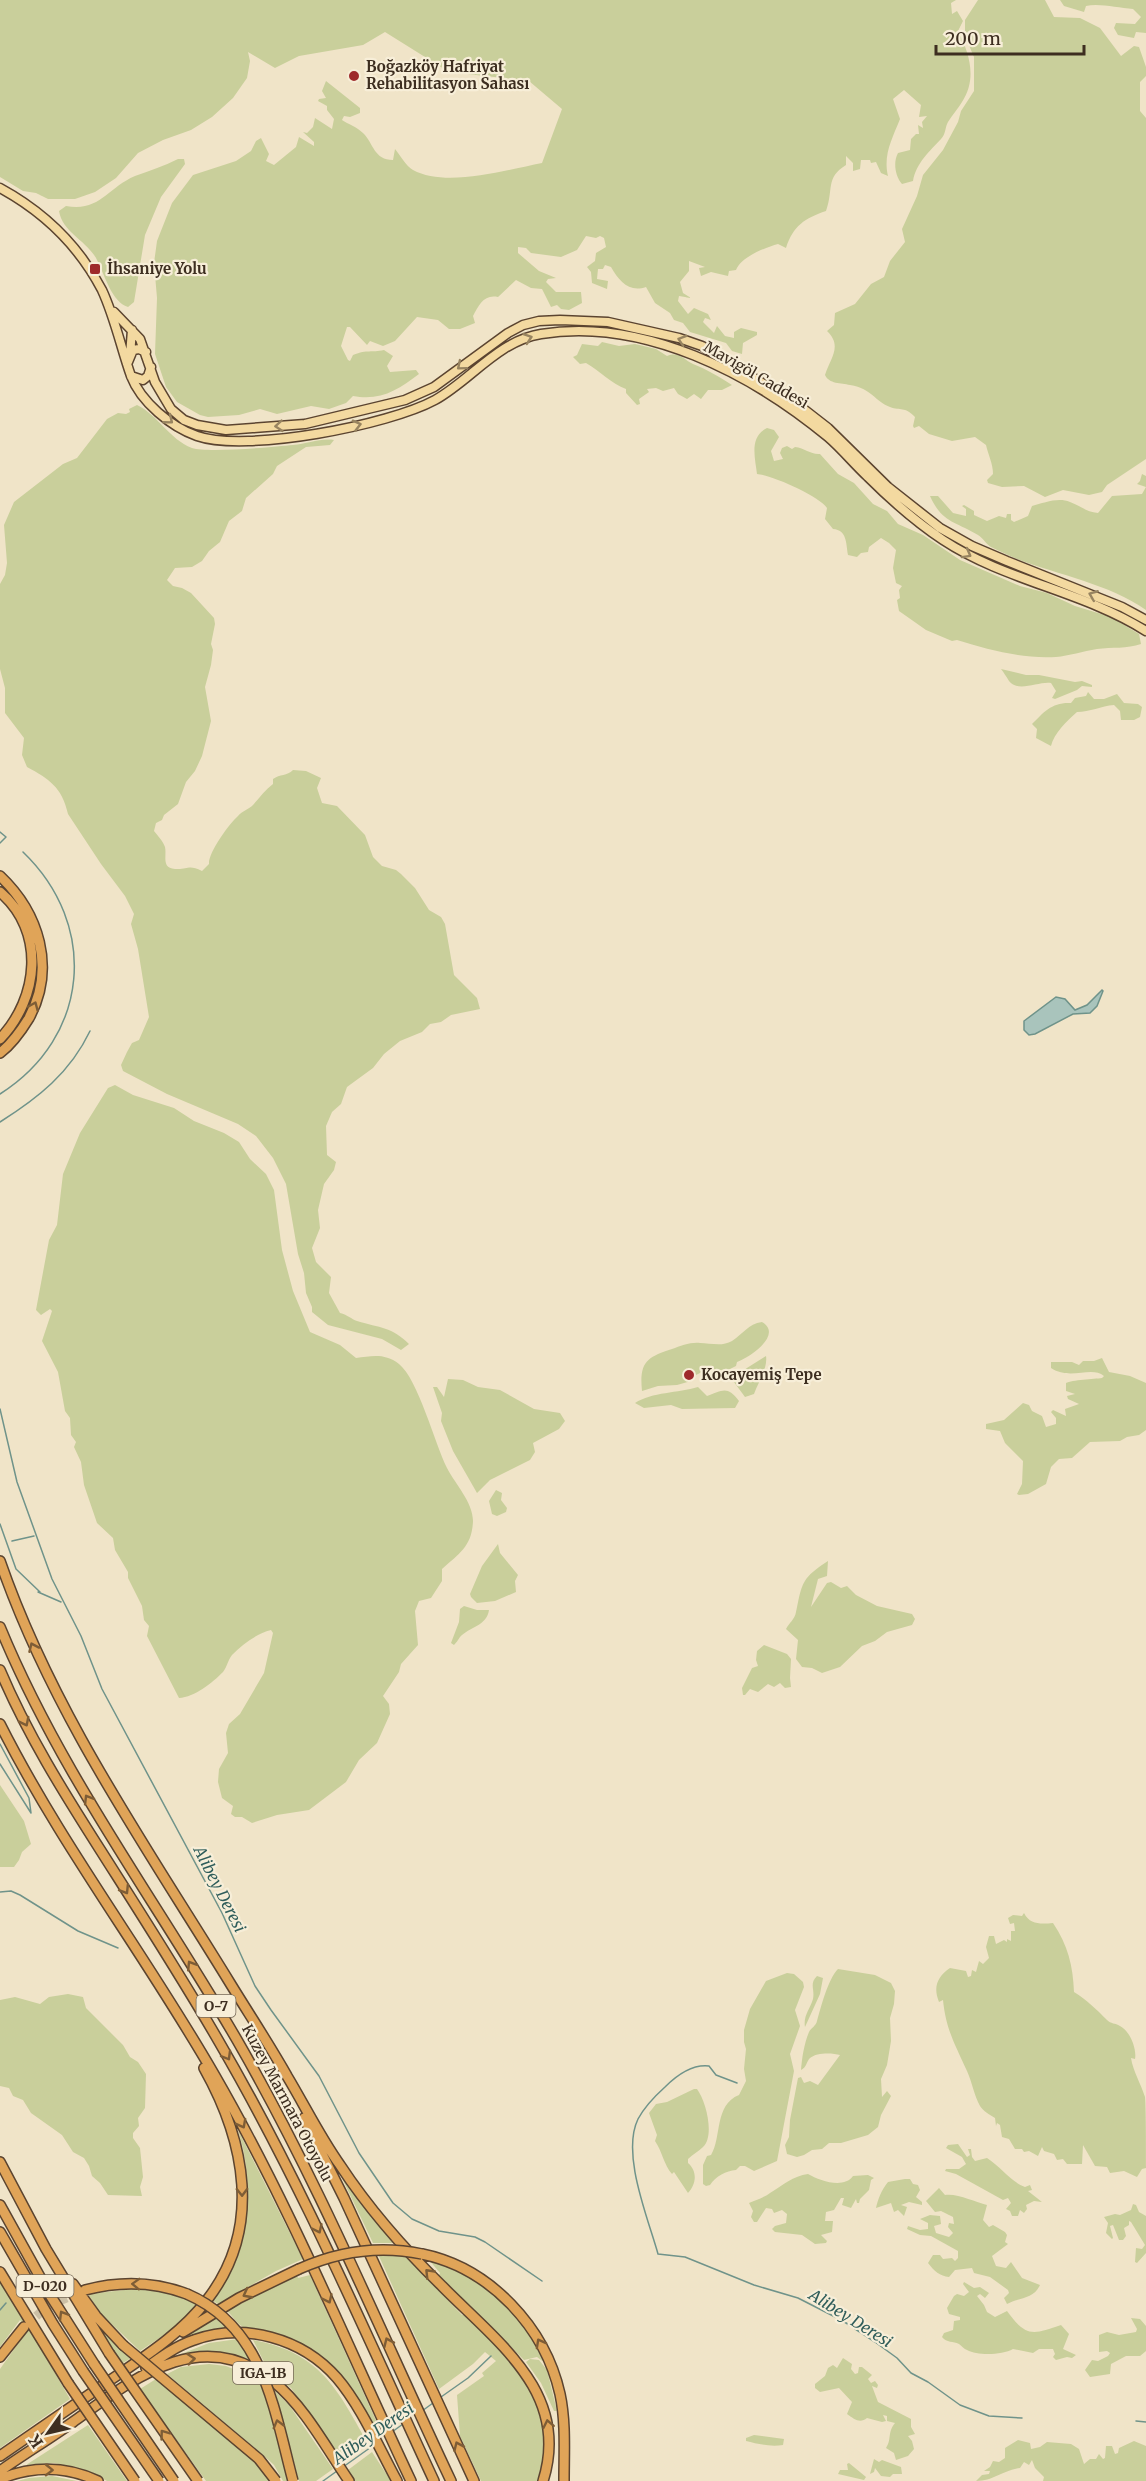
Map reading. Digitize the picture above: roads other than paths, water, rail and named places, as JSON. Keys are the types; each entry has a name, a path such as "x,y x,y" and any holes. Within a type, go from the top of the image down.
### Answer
{"highway":[{"path":"0,876 12,887 30,914 37,930 43,961 38,996 32,1011 19,1034 0,1053"},
{"path":"0,892 17,912 25,928 32,958 31,981 26,1001 18,1018 0,1039"},
{"path":"0,1561 39,1660 82,1743 279,2061 325,2142 367,2203 418,2263 509,2354 533,2384 543,2403 550,2434 549,2457 543,2481"},
{"name":"Kuzey Marmara Otoyolu","path":"0,1627 32,1698 67,1764 224,2019 278,2112 337,2231 451,2481"},
{"name":"Kuzey Marmara Otoyolu","path":"0,1670 32,1736 59,1784 212,2029 252,2100 305,2202 434,2481"},
{"path":"0,1724 42,1800 188,2030 239,2118 284,2205 411,2481"},
{"path":"135,1949 144,1970 202,2066 224,2109 238,2150 242,2190 241,2216 236,2242 219,2281 208,2299 186,2323 146,2355"},
{"path":"243,2005 344,2198 474,2481"},
{"path":"0,2162 50,2257 109,2353 198,2481"},
{"path":"16,2193 76,2290 100,2321 123,2345 259,2459 276,2481"},
{"name":"D-020","path":"0,2205 50,2295 174,2481"},
{"name":"D-020","path":"0,2232 48,2317 159,2481"},
{"path":"0,2456 146,2355 224,2307 299,2269 339,2254 388,2249 422,2254 458,2266 481,2279 509,2302 532,2329 550,2363 560,2394 564,2424 564,2481"},
{"path":"0,2272 68,2383 135,2481"},
{"name":"IGA-1B","path":"85,2290 130,2283 167,2288 203,2302 227,2320 254,2354 268,2386 293,2481"},
{"path":"0,2357 24,2327"},
{"path":"119,2390 166,2354 195,2340 234,2333 260,2335 296,2346 318,2360 344,2388 397,2481"},
{"path":"0,2470 156,2367 179,2360 211,2358 239,2363 262,2374 281,2388 296,2405 349,2481"},
{"path":"0,2479 28,2471 46,2469 79,2474 98,2481"}],"main road":[{"name":"Mavigöl Caddesi","path":"0,188 42,215 70,243 94,277 117,317 140,339 162,396 171,409 184,420 211,429 280,427 345,415 395,402 422,393 441,382 490,344 523,325 560,320 583,320 647,329 702,346 801,406 828,428 888,487 940,528 972,546 1115,604 1146,620"},
{"name":"Mavigöl Caddesi","path":"107,302 128,359 131,376 139,391 176,426 214,441 252,441 318,434 408,412 437,399 493,356 526,337 563,332 611,333 651,341 705,358 804,418 831,440 891,499 943,540 975,558 1099,607 1146,631"},
{"path":"128,359 132,330"},
{"path":"128,359 136,349 146,352"},
{"path":"131,376 143,380 148,376 151,367"}],"water":[{"path":"1102,990 1097,1006 1090,1013 1073,1014 1035,1034 1029,1035 1024,1030 1024,1021 1056,997 1065,999 1075,1010 1087,1005"}],"waterway":[{"path":"0,832 6,837 0,843"},
{"path":"0,1094 30,1070 52,1042 67,1012 74,979 73,946 64,913 48,881 23,852"},
{"path":"0,1122 40,1094 63,1072 90,1031"},
{"name":"Alibey Deresi","path":"0,1409 17,1482 52,1579 81,1636 102,1689 222,1913 255,1986 319,2076 359,2153 393,2203 412,2219 439,2231 475,2237 485,2242 542,2281"},
{"path":"0,1524 16,1569 40,1592"},
{"path":"12,1541 34,1536"},
{"path":"38,1592 61,1602"},
{"path":"0,1744 29,1798 31,1813 0,1764"},
{"path":"0,1892 11,1891 20,1895 78,1931 118,1948"},
{"name":"Alibey Deresi","path":"737,2083 716,2075 709,2066 696,2067 679,2075 661,2090 638,2119 634,2133 634,2168 658,2254 685,2257 754,2285 798,2298 843,2321 875,2342 897,2358 911,2373 960,2405 989,2416 1022,2418"},
{"path":"0,2310 6,2303"},
{"name":"Alibey Deresi","path":"441,2397 468,2378 491,2356"},
{"name":"Alibey Deresi","path":"422,2411 433,2403"},
{"name":"Alibey Deresi","path":"1136,2421 1146,2422"},
{"name":"Alibey Deresi","path":"392,2432 403,2424"},
{"name":"Alibey Deresi","path":"343,2467 374,2445"},
{"name":"Alibey Deresi","path":"323,2481 337,2471"}],"tunnel":[{"path":"26,2325 48,2306 80,2292"}],"place":[{"name":"Boğazköy Hafriyat Rehabilitasyon Sahası","path":"354,76"},
{"name":"İhsaniye Yolu","path":"95,269"},
{"name":"Kocayemiş Tepe","path":"689,1375"}]}
